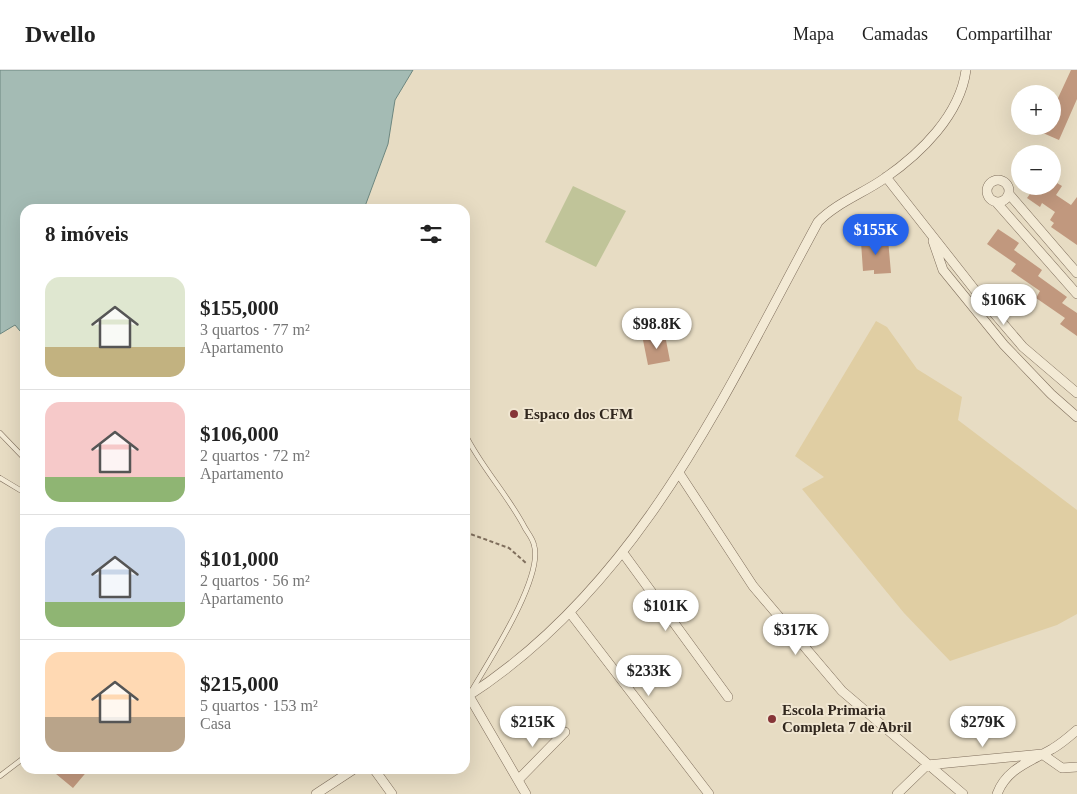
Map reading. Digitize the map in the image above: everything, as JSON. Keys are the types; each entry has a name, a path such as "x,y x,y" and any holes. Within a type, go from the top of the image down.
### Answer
{"street":[{"path":"470,695 514,666 571,614 624,553 679,473 818,222 829,212 886,177 914,156 944,121 962,91 966,70"},
{"path":"886,177 1023,346 1077,393"},
{"path":"996,202 1006,200 1009,194 1009,189 1004,182 992,182 987,194 1077,294"},
{"path":"1009,194 1077,273"},
{"path":"932,236 943,270 1004,345 1051,394 1077,417"},
{"path":"679,473 753,586 842,691 927,765 964,794"},
{"path":"624,553 728,697"},
{"path":"571,614 709,794"},
{"path":"470,702 526,794"},
{"path":"997,794 1002,781 1009,773 1054,748 1077,730"},
{"path":"518,780 565,732"},
{"path":"897,794 927,765 1042,754 1062,768 1077,767"},
{"path":"316,794 346,774"},
{"path":"378,774 392,794"}],"lane":[{"path":"0,433 20,454"},
{"path":"470,442 520,518 535,545 533,570 506,632 470,692"},
{"path":"0,478 20,490"},
{"path":"0,776 20,762"}],"path":[{"path":"470,534 509,548 533,570"}],"green space":[{"path":"573,186 626,211 596,267 545,242"}],"sand":[{"path":"876,321 887,327 917,369 962,397 958,420 1077,510 1077,614 1057,625 950,661 904,613 802,489 824,477 795,456"}],"water":[{"path":"0,70 413,70 395,100 388,144 366,204 20,204 20,331 15,325 0,334"}],"building":[{"path":"1071,70 1077,70 1077,99 1059,140 1048,135 1061,135 1061,92"},
{"path":"1029,195 1056,195 1071,205 1077,197 1077,245 1051,227 1054,223 1050,220 1055,212 1042,203 1040,207 1027,198"},
{"path":"998,229 1019,243 1014,250 1042,270 1038,276 1067,297 1062,303 1077,313 1077,336 1060,324 1065,318 1036,298 1040,291 1011,271 1016,264 987,244"},
{"path":"888,239 891,273 874,274 874,270 863,271 861,242"},
{"path":"665,335 670,361 648,365 643,340"},
{"path":"56,774 85,774 73,788"}],"place":[{"name":"Espaco dos CFM","path":"514,414"},
{"name":"Escola Primaria Completa 7 de Abril","path":"772,719"}]}
